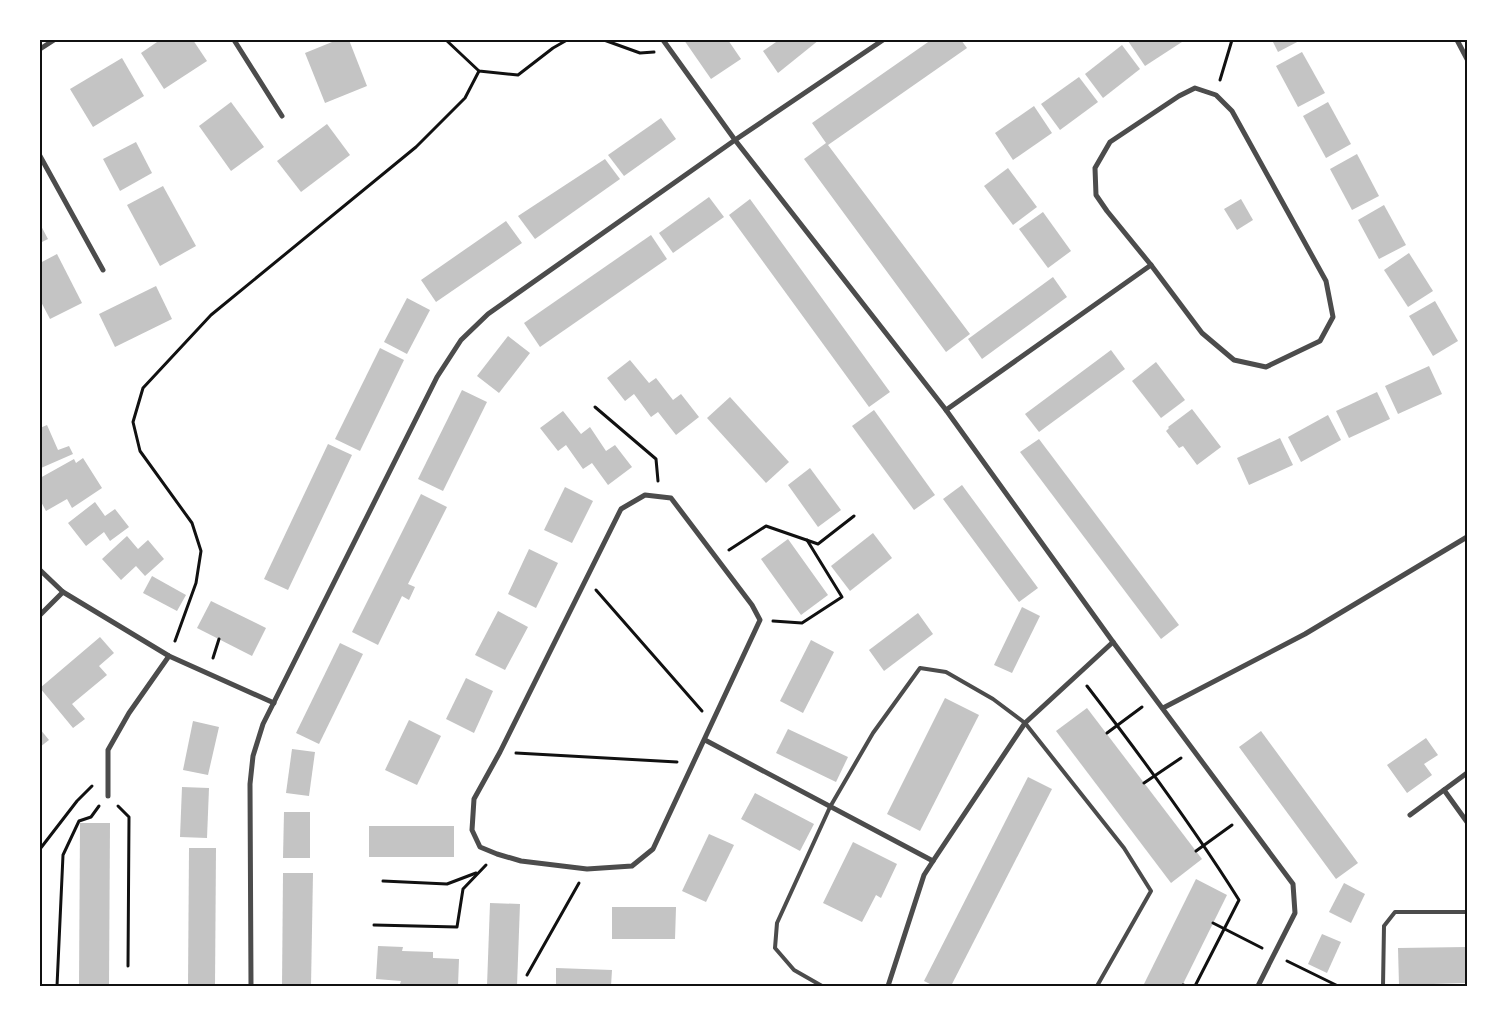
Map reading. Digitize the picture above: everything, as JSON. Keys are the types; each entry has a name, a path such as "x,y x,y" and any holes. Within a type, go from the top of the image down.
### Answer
{"street":[{"path":"40,49 54,40"},
{"path":"234,40 282,116"},
{"path":"663,40 735,140 946,410 1113,642 1293,884 1295,913 1258,986"},
{"path":"251,986 250,784 253,756 263,724 438,377 461,340 488,314 735,140 883,40"},
{"path":"1457,40 1467,59"},
{"path":"1196,88 1216,95 1232,111 1326,281 1333,317 1320,341 1266,367 1234,360 1202,333 1096,195 1095,168 1110,142 1180,96 1196,88"},
{"path":"40,156 103,270"},
{"path":"946,410 1151,265"},
{"path":"645,495 671,498 717,558 752,604 760,620 695,763 653,849 632,866 587,869 522,861 480,847 472,830 474,799 500,752 621,509 645,495"},
{"path":"1162,708 1305,634 1467,537"},
{"path":"40,570 63,592 169,656 274,703"},
{"path":"40,615 63,592"},
{"path":"888,986 924,875 932,861 1025,723 1113,642"},
{"path":"108,796 108,750 129,714 169,656"},
{"path":"705,740 932,861"},
{"path":"1410,815 1467,773"},
{"path":"1444,790 1467,822"}],"lane":[{"path":"822,986 794,970 775,948 777,923 830,807 873,734 920,668 946,672 993,699 1025,723 1124,848 1151,891 1097,986"},
{"path":"1383,986 1384,926 1395,912 1467,912"}],"path":[{"path":"446,40 479,71 518,74 553,48 568,40"},
{"path":"604,40 640,52 670,50"},
{"path":"1216,95 1232,40"},
{"path":"169,656 196,583 201,551 192,523 140,451 133,422 143,388 211,315 416,147 465,98 479,71"},
{"path":"595,407 656,458 660,496"},
{"path":"717,558 766,526 818,544 854,516"},
{"path":"760,620 802,623 842,598 807,540"},
{"path":"586,578 660,665 713,723"},
{"path":"208,673 219,639"},
{"path":"1078,675 1156,775 1204,844 1239,900 1195,986"},
{"path":"1106,733 1154,697"},
{"path":"1144,783 1192,749"},
{"path":"500,752 695,763"},
{"path":"40,849 77,801 108,769"},
{"path":"57,986 63,855 79,821 91,817 108,796 129,817 128,966"},
{"path":"1196,851 1243,818"},
{"path":"374,925 457,927 463,889 497,854"},
{"path":"527,975 587,869"},
{"path":"383,881 447,884 479,872"},
{"path":"1214,922 1338,986"}],"building":[{"path":"160,40 193,40 207,61 164,89 141,53"},
{"path":"337,40 349,40 367,86 325,103 305,53"},
{"path":"684,40 728,40 741,59 711,79"},
{"path":"779,40 819,40 778,73 763,51"},
{"path":"931,40 961,40 967,48 828,145 970,334 946,352 804,159 826,143 812,123"},
{"path":"1185,40 1145,66 1128,41"},
{"path":"1272,40 1301,40 1278,52"},
{"path":"1122,45 1140,69 1103,98 1085,74"},
{"path":"1302,52 1325,93 1298,107 1276,66"},
{"path":"122,58 144,96 93,127 70,89"},
{"path":"1079,77 1098,102 1060,130 1041,104"},
{"path":"231,102 264,147 231,171 199,126"},
{"path":"1328,102 1351,144 1326,158 1303,116"},
{"path":"1034,106 1052,133 1013,160 995,133"},
{"path":"661,118 676,139 624,176 608,155"},
{"path":"327,124 350,155 301,192 277,161"},
{"path":"136,142 152,173 120,191 103,159"},
{"path":"1357,154 1379,196 1352,210 1330,169"},
{"path":"605,159 620,179 535,239 518,216"},
{"path":"1008,168 1037,207 1013,225 984,186"},
{"path":"163,186 196,246 160,266 127,205"},
{"path":"709,197 724,217 673,253 659,233"},
{"path":"750,199 890,392 869,407 729,215"},
{"path":"1241,199 1253,220 1237,230 1224,209"},
{"path":"1384,205 1406,245 1379,259 1358,220"},
{"path":"1043,212 1071,251 1048,268 1019,229"},
{"path":"506,221 522,243 436,302 421,280"},
{"path":"40,224 48,239 40,243"},
{"path":"651,235 667,259 540,347 524,323"},
{"path":"1409,253 1433,291 1408,307 1384,270"},
{"path":"57,254 82,303 50,319 40,300 40,263"},
{"path":"1053,277 1067,297 982,359 968,339"},
{"path":"156,286 172,319 115,347 99,314"},
{"path":"407,298 430,310 407,354 384,342"},
{"path":"1435,301 1458,341 1433,356 1409,316"},
{"path":"508,336 530,353 499,393 477,376"},
{"path":"380,348 404,360 360,451 335,439"},
{"path":"1111,350 1125,369 1039,432 1025,414"},
{"path":"630,360 649,383 656,378 673,400 681,394 699,417 676,435 658,412 651,417 634,394 625,401 607,378"},
{"path":"1156,362 1185,400 1161,418 1132,381"},
{"path":"1429,366 1442,394 1398,414 1385,386"},
{"path":"462,390 487,402 443,491 418,479"},
{"path":"1377,392 1390,419 1349,438 1336,411"},
{"path":"730,397 789,462 766,483 707,418"},
{"path":"1192,409 1221,447 1197,465 1183,446 1179,448 1166,431 1168,427"},
{"path":"874,410 935,495 914,510 852,426"},
{"path":"563,411 581,434 590,427 606,451 615,445 632,467 608,485 592,463 583,469 566,445 558,451 540,428"},
{"path":"1328,415 1341,440 1301,462 1288,437"},
{"path":"47,425 58,450 69,446 73,454 41,468 40,428"},
{"path":"1280,438 1293,465 1249,485 1237,458"},
{"path":"1039,439 1179,625 1161,639 1020,452"},
{"path":"328,444 352,455 288,590 264,579"},
{"path":"83,458 102,488 72,508 67,499 46,511 40,500 40,478 74,459 76,463"},
{"path":"810,468 841,510 818,527 788,485"},
{"path":"962,485 1038,588 1019,602 943,499"},
{"path":"565,487 593,501 572,543 544,530"},
{"path":"421,494 447,507 408,584 415,587 409,600 402,596 378,645 352,632"},
{"path":"95,502 105,516 115,509 129,527 110,541 104,532 86,546 68,523"},
{"path":"873,533 892,558 850,591 831,566"},
{"path":"127,536 138,549 148,540 164,559 145,576 136,566 121,580 102,559"},
{"path":"788,539 828,595 801,615 761,559"},
{"path":"529,549 558,563 536,608 508,594"},
{"path":"152,576 186,595 177,611 143,593"},
{"path":"211,601 266,628 252,656 197,628"},
{"path":"1022,607 1040,616 1012,673 994,665"},
{"path":"498,611 528,627 505,670 475,655"},
{"path":"918,613 933,634 884,671 869,650"},
{"path":"100,637 114,653 99,666 107,675 72,704 85,719 73,728 40,688"},
{"path":"811,640 834,652 803,713 780,701"},
{"path":"340,643 363,654 319,744 296,733"},
{"path":"466,678 493,691 474,733 446,719"},
{"path":"945,698 979,715 920,831 887,814"},
{"path":"1087,708 1202,859 1171,883 1056,731"},
{"path":"409,720 441,736 417,785 385,770"},
{"path":"193,721 219,727 208,775 183,770"},
{"path":"40,729 49,740 40,747"},
{"path":"788,729 848,757 836,782 776,753"},
{"path":"1261,731 1358,863 1336,879 1239,747"},
{"path":"1426,738 1438,755 1424,764 1432,775 1407,793 1387,765"},
{"path":"292,749 315,752 309,796 286,793"},
{"path":"1028,777 1052,789 951,986 934,986 924,981"},
{"path":"182,787 209,788 207,838 180,837"},
{"path":"755,793 814,824 800,851 741,819"},
{"path":"284,812 310,812 310,858 283,858"},
{"path":"80,823 110,823 109,986 79,986"},
{"path":"369,826 454,826 454,857 369,857"},
{"path":"709,834 734,845 706,902 682,891"},
{"path":"853,842 897,864 881,898 876,895 862,922 823,903"},
{"path":"189,848 216,848 215,986 188,986"},
{"path":"283,873 313,873 311,986 282,986"},
{"path":"1196,879 1227,895 1182,986 1143,986"},
{"path":"1344,883 1365,894 1351,923 1329,912"},
{"path":"490,903 520,904 517,986 487,986"},
{"path":"612,907 676,907 675,939 612,939"},
{"path":"1322,934 1341,942 1327,973 1308,964"},
{"path":"378,946 403,947 402,951 433,952 433,958 459,959 458,986 400,984 401,981 376,979"},
{"path":"1467,947 1467,983 1399,985 1398,948"},
{"path":"556,968 612,970 611,986 556,986"}]}
